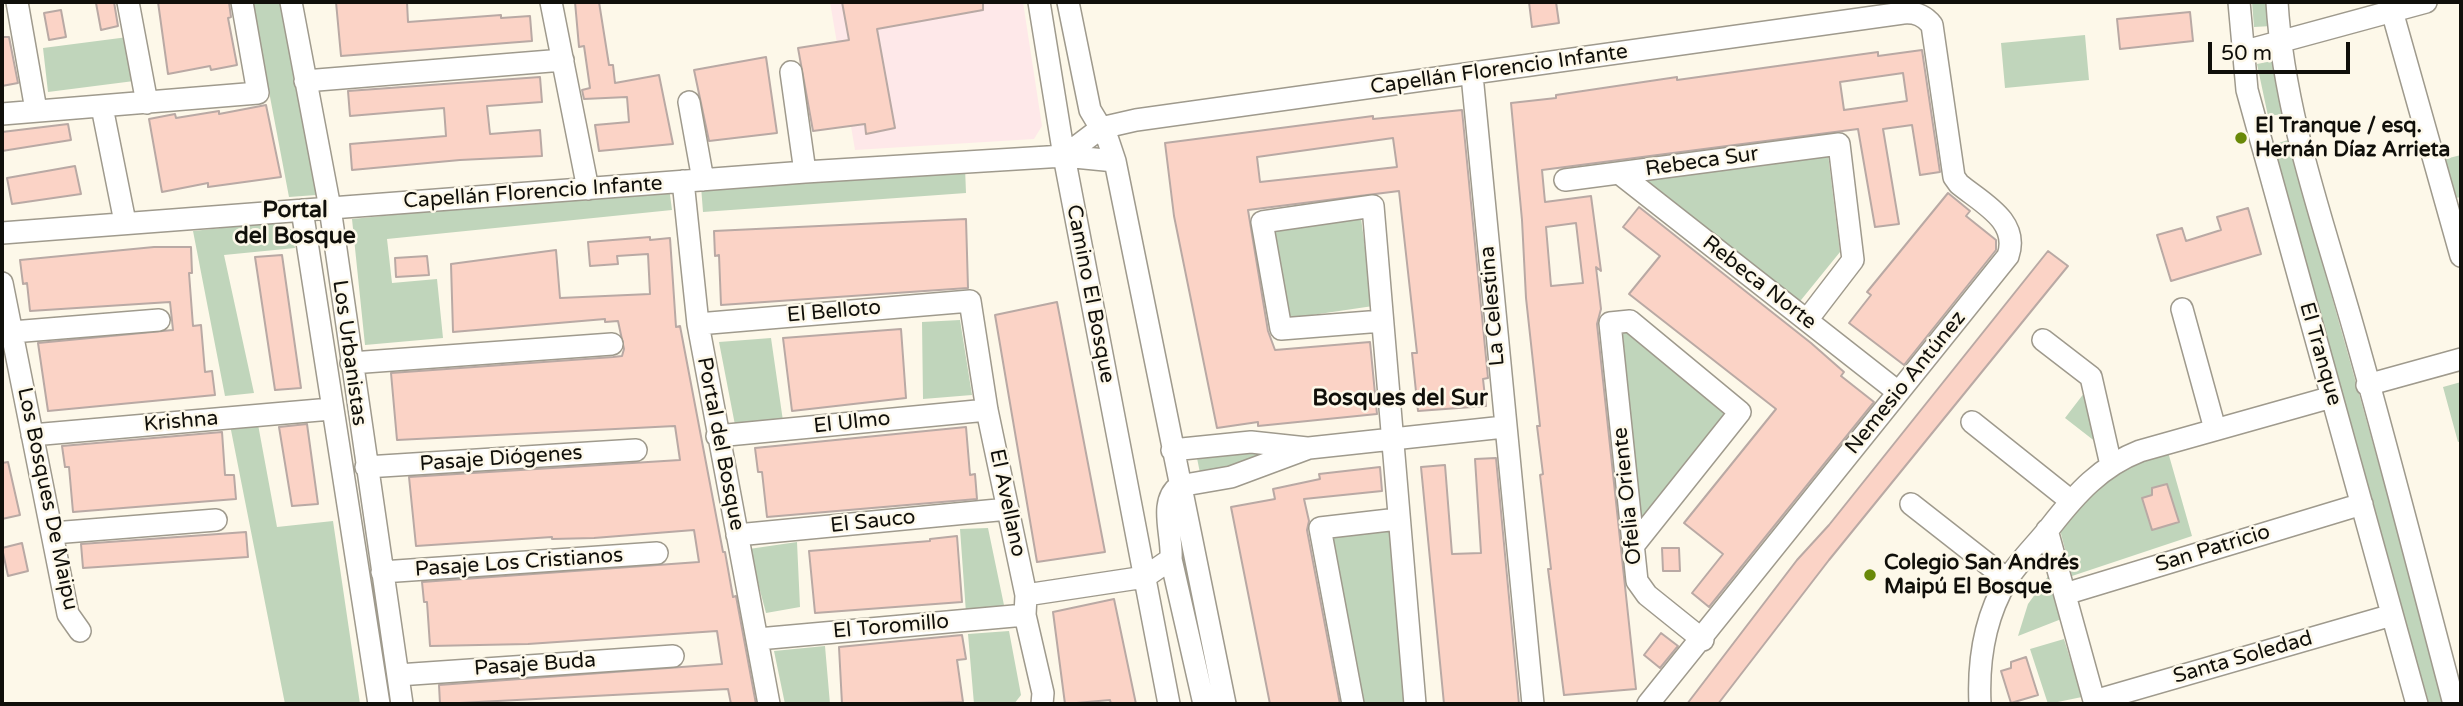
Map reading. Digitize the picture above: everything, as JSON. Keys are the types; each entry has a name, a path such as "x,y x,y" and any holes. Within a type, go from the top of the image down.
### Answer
{"street":[{"path":"17,2 36,110"},
{"path":"128,2 147,103"},
{"path":"2,114 258,93 242,2"},
{"name":"Los Urbanistas","path":"291,2 330,208 402,704"},
{"path":"551,2 588,189"},
{"path":"1068,2 1090,110 1115,161 1225,704"},
{"name":"El Tranque","path":"2239,2 2243,72 2417,704"},
{"name":"El Tranque","path":"2277,2 2280,43 2296,128 2454,704"},
{"path":"2242,52 2426,2"},
{"name":"Camino El Bosque","path":"1041,4 1064,156 1169,704"},
{"name":"Capellán Florencio Infante","path":"1064,156 1101,128 1136,120 1472,75 1889,8 1922,15 1932,25 1934,33"},
{"path":"2392,11 2461,256"},
{"name":"Nemesio Antúnez","path":"1648,704 1703,640 2008,256 2011,246 2005,221 1954,177 1934,33"},
{"path":"305,81 563,60"},
{"path":"791,72 805,172"},
{"name":"La Celestina","path":"1472,75 1504,427 1533,704"},
{"name":"Portal del Bosque","path":"689,102 698,324 769,704"},
{"path":"102,107 125,222"},
{"path":"2260,137 2296,128"},
{"name":"Rebeca Sur","path":"1565,180 1839,144 1853,260 1807,320"},
{"name":"Capellán Florencio Infante","path":"2,233 805,172 1064,156 1115,161"},
{"name":"Rebeca Norte","path":"1619,173 1898,392"},
{"path":"1382,321 1281,329 1262,222 1373,206 1415,704"},
{"name":"Los Urbanistas","path":"302,210 379,704"},
{"name":"Los Bosques De Maipu","path":"2,282 68,614 80,631"},
{"name":"El Belloto","path":"698,324 970,301"},
{"name":"El Avellano","path":"970,301 986,410 1008,509 1043,694 1042,704"},
{"path":"2182,309 2216,429"},
{"path":"12,332 159,320"},
{"name":"Ofelia Oriente","path":"1634,545 1740,412 1630,321 1610,323 1636,575 1640,589 1703,640"},
{"path":"2043,340 2091,377 2111,465"},
{"path":"351,363 612,344"},
{"path":"2367,385 2461,359"},
{"path":"1980,704 1983,646 1989,623 2007,580 2083,487 2111,465 2140,451 2332,397"},
{"name":"Krishna","path":"32,435 331,409"},
{"name":"El Ulmo","path":"718,436 986,410"},
{"path":"1972,422 2071,501"},
{"path":"1172,450 1251,442 1309,448 1504,427"},
{"path":"1204,704 1171,559 1167,503 1170,493 1179,486 1230,477 1309,448"},
{"name":"Pasaje Diógenes","path":"366,467 636,450"},
{"path":"1911,504 2007,580"},
{"name":"San Patricio","path":"2065,594 2362,504"},
{"name":"El Sauco","path":"737,535 1008,509"},
{"path":"1353,704 1320,528 1398,519"},
{"path":"53,533 216,520"},
{"path":"2048,530 2094,702"},
{"name":"Pasaje Los Cristianos","path":"382,572 657,553"},
{"path":"1145,577 1171,559"},
{"name":"El Toromillo","path":"758,639 1025,605 1145,577"},
{"name":"Santa Soledad","path":"2094,702 2392,615"},
{"name":"Pasaje Buda","path":"398,675 673,656"}],"shaded area":[{"path":"830,2 1023,2 1042,126 1034,139 855,150"}],"green space":[{"path":"252,2 281,2 316,195 289,197"},
{"path":"2252,2 2270,2 2272,26 2254,27"},
{"path":"2085,35 2089,80 2005,88 2001,43"},
{"path":"128,37 134,81 48,92 43,48"},
{"path":"2272,61 2283,114 2268,116 2257,64"},
{"path":"2288,140 2446,704 2429,704 2272,145"},
{"path":"1828,154 1840,252 1797,305 1638,179"},
{"path":"2461,155 2461,197 2456,198 2445,159"},
{"path":"965,167 966,193 703,212 701,186"},
{"path":"669,187 672,210 387,239 392,283 437,279 443,338 365,345 352,219"},
{"path":"1361,218 1373,306 1285,319 1272,230"},
{"path":"279,222 292,230 295,248 224,255 254,393 225,396 193,231"},
{"path":"960,320 972,395 923,399 922,322"},
{"path":"1622,325 1730,410 1640,521"},
{"path":"771,338 783,421 735,425 719,342"},
{"path":"2461,382 2461,441 2458,442 2443,387"},
{"path":"2088,388 2101,446 2065,418"},
{"path":"257,419 277,527 333,521 360,704 285,704 230,425"},
{"path":"1283,449 1201,478 1196,453"},
{"path":"2168,452 2192,536 2072,576 2060,530 2095,490 2118,472"},
{"path":"1390,527 1406,704 1363,704 1332,532"},
{"path":"988,528 1005,610 966,613 960,529"},
{"path":"797,542 800,607 766,613 749,549"},
{"path":"2049,575 2064,618 2018,636 2028,604"},
{"path":"1009,631 1021,695 1014,704 974,704 968,634"},
{"path":"2064,639 2082,697 2048,704 2030,649"},
{"path":"825,646 830,704 785,704 774,651"}],"building":[{"path":"114,2 118,26 101,30 96,3"},
{"path":"158,2 229,2 231,17 228,18 237,65 211,70 210,66 168,74"},
{"path":"336,2 407,2 408,22 501,15 501,18 530,16 532,41 341,56"},
{"path":"575,2 599,2 609,65 613,65 615,83 659,75 673,144 599,151 595,125 629,122 627,97 584,99 582,90 590,88 584,46 579,47"},
{"path":"842,2 983,2 983,10 877,29 895,128 866,134 865,124 813,131 798,48 849,40"},
{"path":"1529,2 1556,2 1559,23 1532,27"},
{"path":"61,10 66,37 49,40 44,13"},
{"path":"2190,12 2193,41 2120,49 2117,19"},
{"path":"2,37 9,37 18,83 2,86"},
{"path":"1922,50 1940,172 1920,175 1912,125 1883,129 1899,224 1875,227 1858,129 1542,170 1545,202 1591,196 1601,271 1596,267 1601,309 1597,324 1636,689 1564,695 1548,569 1551,569 1537,426 1540,426 1526,298 1511,103 1677,77 1677,80 1878,52 1878,56","holes":["1903,73 1907,101 1844,110 1840,82","1576,223 1583,283 1551,286 1546,227"]},
{"path":"766,57 777,133 709,141 694,70"},
{"path":"540,77 542,102 487,106 490,134 540,130 542,156 352,170 350,144 446,136 444,108 350,116 348,91"},
{"path":"266,105 281,177 208,187 208,183 162,192 149,119 175,114 176,118 219,111 219,114"},
{"path":"1462,110 1488,378 1483,379 1486,406 1418,411 1412,353 1417,353 1399,191 1248,210 1268,331 1275,350 1370,342 1377,414 1258,426 1258,422 1217,428 1174,216 1165,143 1373,116 1373,119","holes":["1393,138 1397,167 1260,182 1257,157"]},
{"path":"68,124 71,140 2,151 2,132"},
{"path":"75,166 81,194 12,204 7,178"},
{"path":"1948,193 1970,211 1966,216 1996,240 1996,250 1904,365 1849,323 1871,295 1867,292"},
{"path":"1639,207 1811,343 1844,372 1841,376 1874,402 1709,607 1692,593 1723,554 1684,523 1776,409 1629,294 1660,256 1623,227"},
{"path":"2248,208 2261,254 2171,281 2157,235 2182,228 2186,241 2221,230 2217,217"},
{"path":"966,219 968,288 721,305 719,255 715,256 714,231"},
{"path":"650,237 650,240 670,238 676,327 680,326 723,552 733,597 736,596 756,704 731,704 728,689 440,704 439,685 722,664 717,631 528,644 430,646 427,602 424,602 422,582 699,562 694,530 594,538 552,537 416,546 409,477 680,460 675,426 397,440 391,373 622,356 624,349 618,321 605,322 605,319 453,332 451,264 556,250 560,298 650,294 648,254 617,256 618,264 590,266 588,242"},
{"path":"154,247 191,247 192,273 189,273 193,326 201,325 205,372 212,371 215,395 48,411 38,343 173,330 170,302 30,311 27,283 23,284 20,260"},
{"path":"2048,251 2068,266 1829,560 1718,704 1687,704 1797,560 1829,525"},
{"path":"282,255 301,388 275,390 255,257"},
{"path":"427,256 429,275 396,277 395,258"},
{"path":"1057,302 1105,552 1037,562 995,315"},
{"path":"901,329 906,398 792,411 783,338"},
{"path":"307,424 318,504 292,506 279,427"},
{"path":"966,427 970,475 975,474 977,499 767,517 762,472 758,472 755,448"},
{"path":"222,432 225,475 234,475 236,499 73,512 69,467 65,467 62,446"},
{"path":"1496,458 1519,704 1444,704 1421,467 1445,465 1452,554 1481,553 1475,459"},
{"path":"8,462 20,515 2,519 2,463"},
{"path":"1380,467 1382,491 1304,499 1309,521 1307,530 1340,704 1270,704 1231,507 1275,499 1273,489 1320,479 1319,474"},
{"path":"2167,484 2179,522 2152,530 2142,498 2152,495 2152,488"},
{"path":"246,532 248,557 83,568 81,544"},
{"path":"957,536 962,602 815,613 809,551 930,541"},
{"path":"22,543 28,571 8,576 2,548"},
{"path":"1662,548 1679,548 1680,571 1663,571"},
{"path":"1114,599 1136,704 1111,704 1110,700 1065,704 1053,612"},
{"path":"1661,633 1678,646 1660,668 1644,655"},
{"path":"962,635 966,659 957,660 963,702 842,704 839,647"},
{"path":"2026,657 2038,695 2011,703 2001,671 2011,668 2011,662"}],"place":[{"name":"El Tranque / esq. Hernán Díaz Arrieta","path":"2241,138"},
{"name":"Colegio San Andrés Maipú El Bosque","path":"1870,575"}],"district":[{"name":"Portal del Bosque","path":"295,224"},
{"name":"Bosques del Sur","path":"1400,399"}]}
